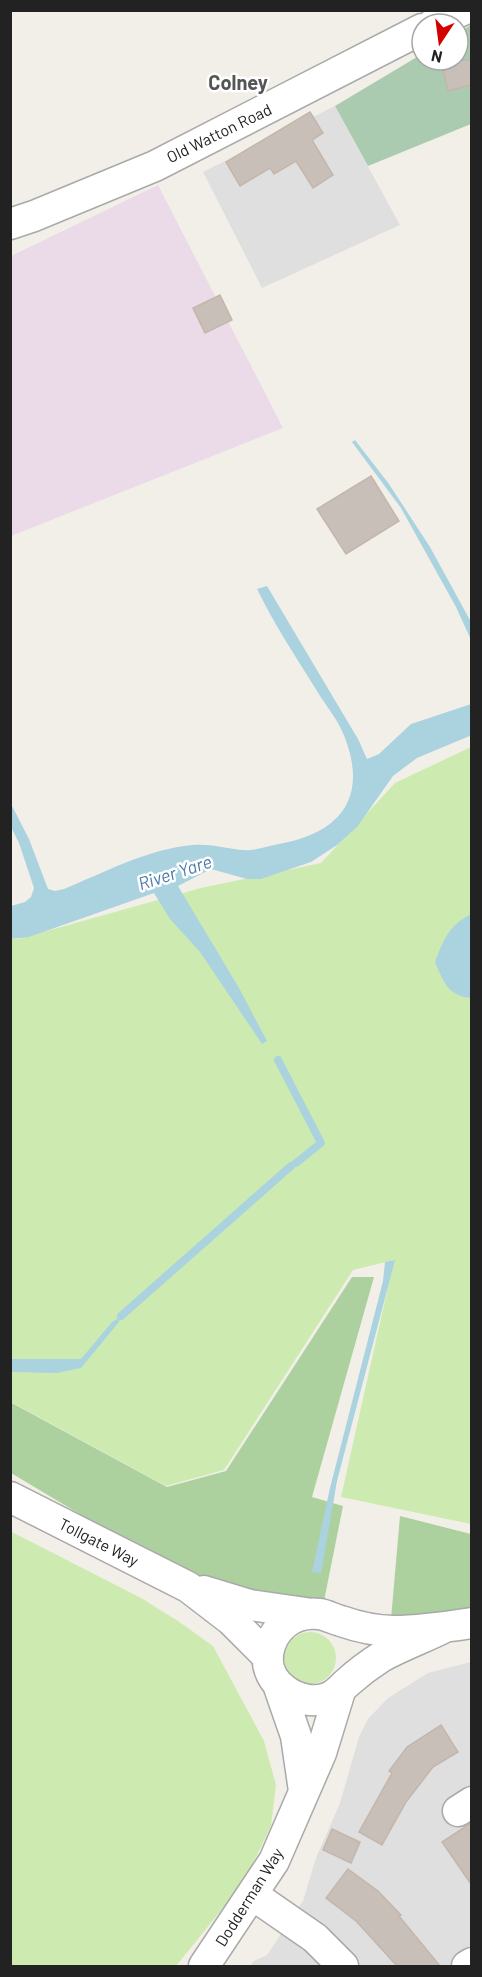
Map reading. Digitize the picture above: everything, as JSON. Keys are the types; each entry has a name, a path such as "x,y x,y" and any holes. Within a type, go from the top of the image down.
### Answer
{"street":[{"name":"Old Watton Road","path":"10,224 155,165 410,35"},
{"name":"Tollgate Way","path":"10,1497 188,1587 250,1605 306,1613"},
{"name":"Tollgate Way","path":"188,1587 231,1620 268,1657"},
{"path":"306,1613 322,1614 365,1628 394,1631 457,1625 381,1658 327,1698 313,1701 298,1698 279,1687 271,1674 268,1657 271,1641 279,1628 291,1618 306,1613"},
{"path":"337,1620 350,1636 354,1648 354,1666 344,1687"},
{"name":"Dodderman Way","path":"279,1687 296,1736 304,1791"},
{"name":"Dodderman Way","path":"204,1966 274,1861 321,1753 344,1687"},
{"path":"253,1895 315,1938 343,1966"},
{"path":"467,1966 471,1963"}],"shaded area":[{"path":"335,106 400,225 262,288 203,172"},
{"path":"158,185 283,428 11,536 11,256"},
{"path":"471,1662 471,1966 250,1966 254,1961 267,1955 303,1901 316,1858 340,1803 359,1737 368,1719 388,1698 428,1673"}],"green space":[{"path":"470,26 471,124 368,166 335,106 410,61 410,72 470,72"},
{"path":"471,747 471,1524 341,1497 394,1260 353,1270 224,1470 166,1486 11,1402 10,939 18,939 201,888 321,863 395,783"},
{"path":"352,1277 374,1277 312,1497 343,1506 324,1601 256,1593 216,1583 189,1572 136,1546 11,1473 10,1402 167,1487 226,1471"},
{"path":"400,1516 471,1534 471,1609 391,1619"},
{"path":"10,1531 141,1598 213,1646 264,1741 276,1785 271,1826 244,1882 176,1966 11,1966"},
{"path":"305,1632 315,1632 324,1636 332,1644 336,1658 332,1672 324,1680 315,1684 305,1684 296,1680 288,1672 284,1663 284,1653 288,1644 296,1636"}],"water":[{"path":"355,440 389,484 430,547 471,622 471,640 456,607 401,508 352,442"},
{"name":"River Yare","path":"267,586 358,739 367,759 379,754 411,724 471,704 472,735 417,758 393,776 357,827 337,845 311,862 261,879 247,879 211,869 178,886 239,988 267,1041 262,1044 200,952 170,919 154,893 29,937 11,939 11,906 25,902 31,897 34,888 19,843 11,827 10,802 29,839 48,889 55,891 138,858 168,849 200,845 243,850 256,849 300,839 333,821 344,809 350,795 353,778 351,759 339,726 257,589"},
{"path":"471,914 471,998 457,994 447,986 435,962 452,928"},
{"path":"395,1260 337,1481 321,1573 312,1572 330,1488 383,1281 385,1262"},
{"path":"121,1316 119,1322 81,1368 57,1373 11,1372 11,1359 81,1359 112,1322"}],"building":[{"path":"471,60 471,85 448,91 444,72 470,72"},
{"path":"310,112 323,133 312,140 333,175 313,188 296,161 274,174 270,168 240,186 226,162"},
{"path":"220,295 232,320 205,333 193,308"},
{"path":"371,476 399,521 346,554 317,509"},
{"path":"441,1725 458,1752 433,1767 406,1802 382,1845 359,1832 392,1773 389,1771 407,1747"},
{"path":"471,1823 471,1884 442,1842"},
{"path":"332,1829 360,1842 351,1863 323,1850"},
{"path":"348,1869 378,1891 401,1915 399,1916 440,1966 397,1966 356,1921 326,1898"}],"waterway":[{"path":"278,1060 321,1143 296,1163"},
{"path":"121,1316 291,1166"}],"district":[{"name":"Colney","path":"238,83"}]}
